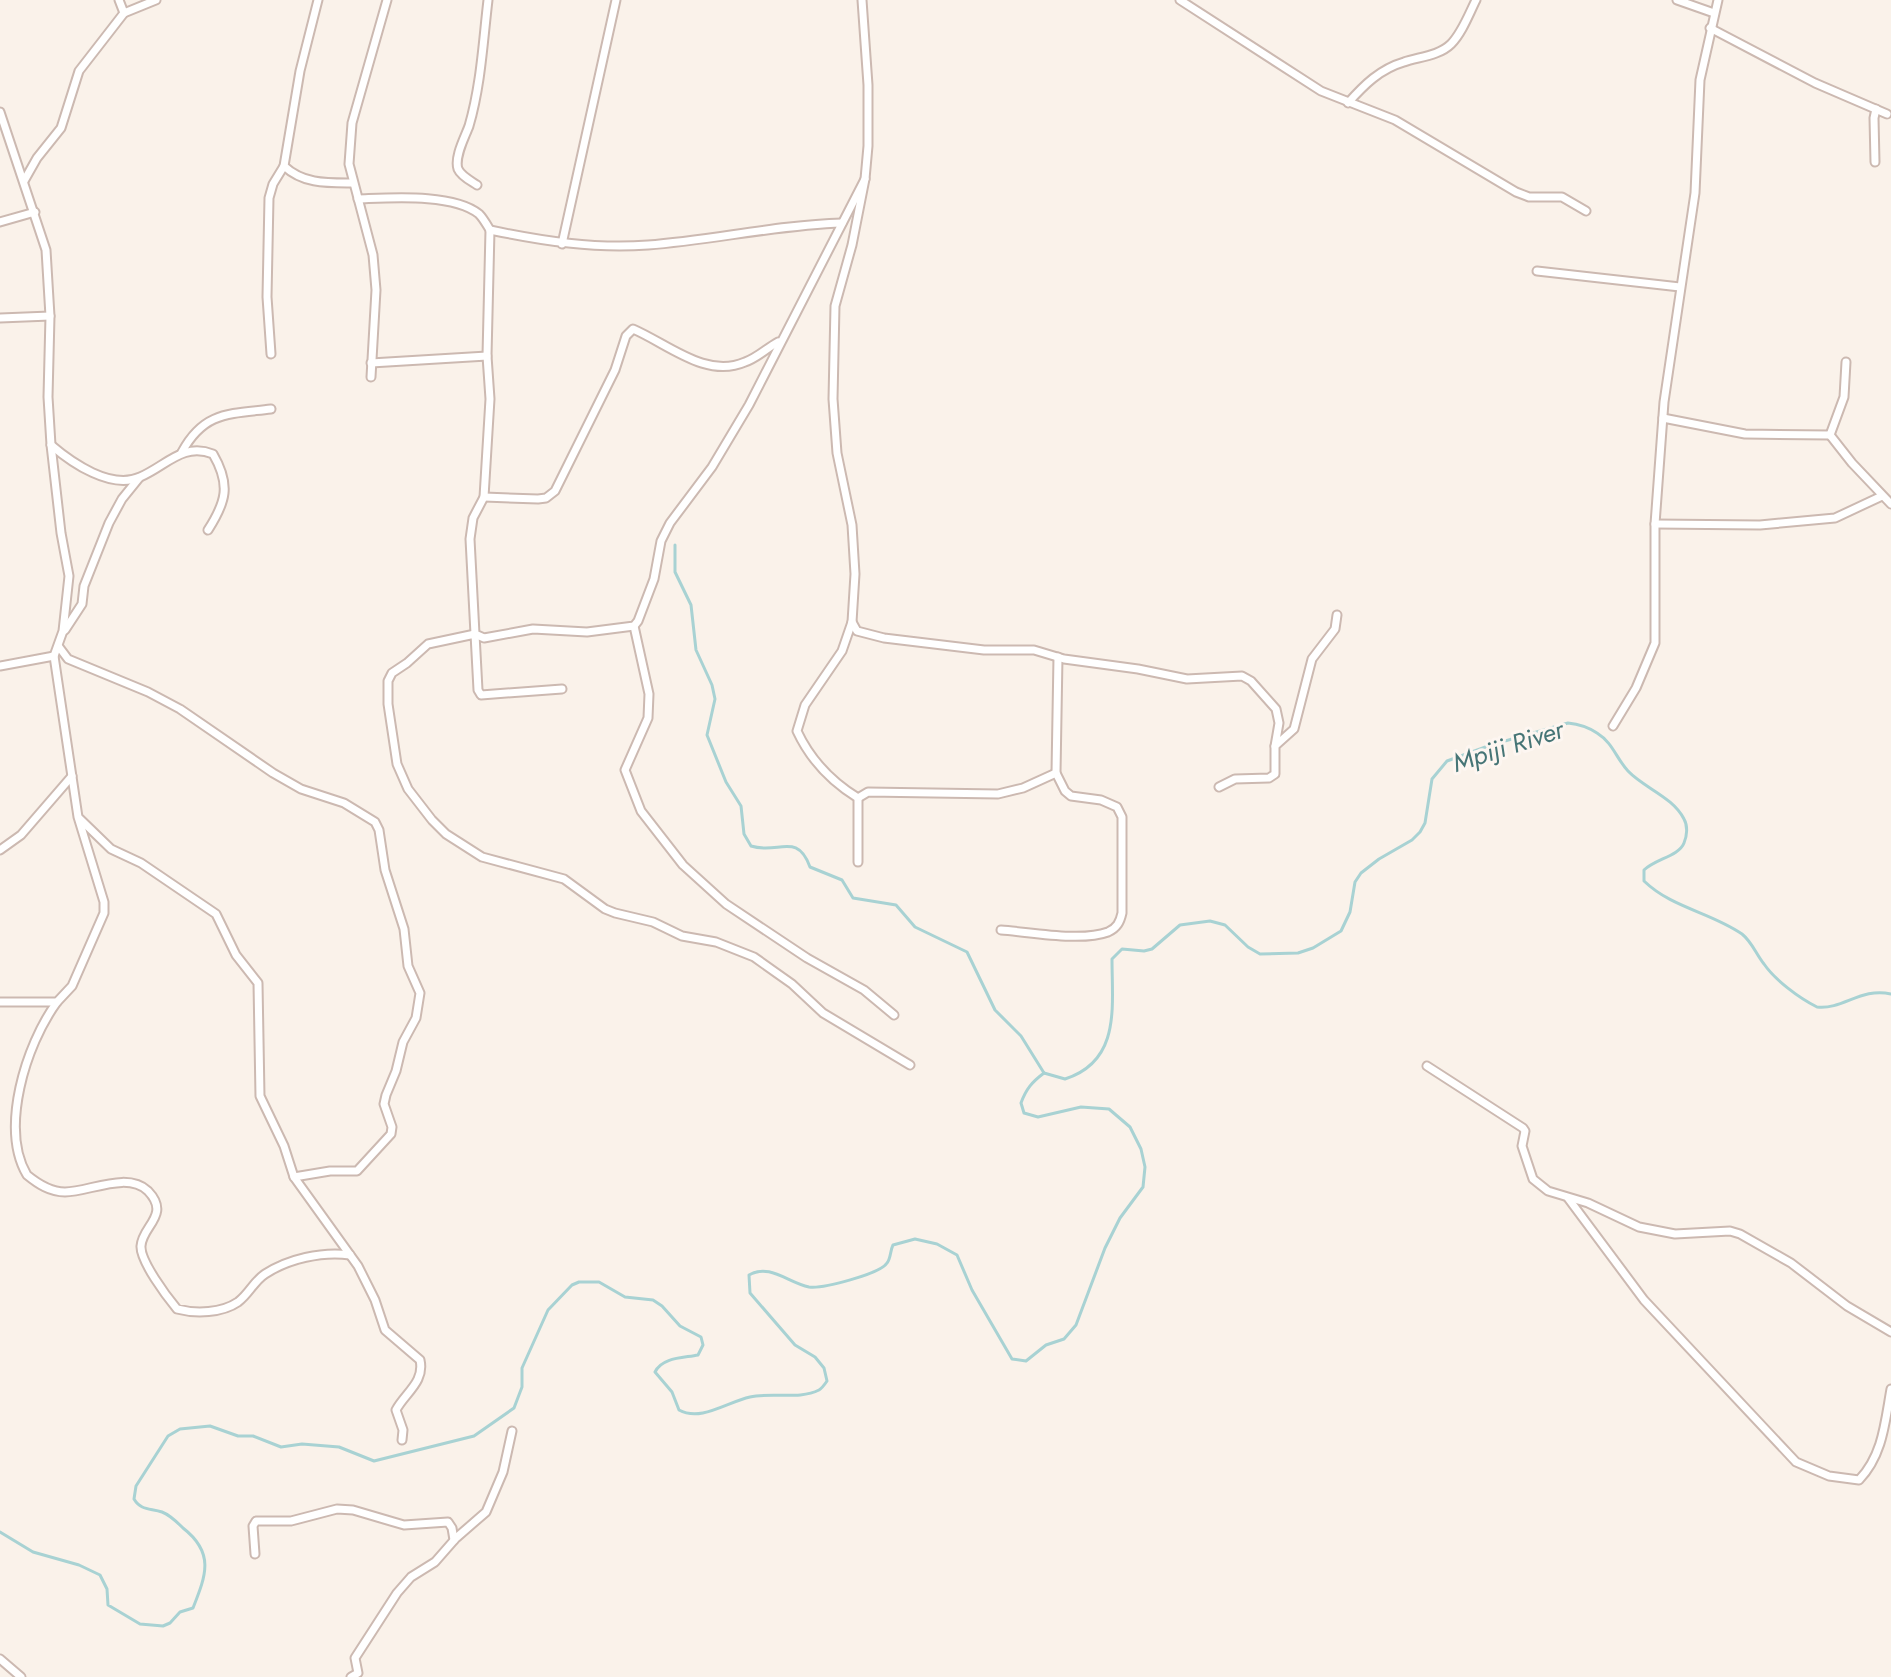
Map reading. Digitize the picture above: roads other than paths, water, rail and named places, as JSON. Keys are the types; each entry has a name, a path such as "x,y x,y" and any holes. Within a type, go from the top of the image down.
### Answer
{"street":[{"path":"119,0 124,13"},
{"path":"24,181 37,158 61,128 79,71 124,13 156,0"},
{"path":"271,354 267,297 269,198 284,166 300,71 318,0"},
{"path":"371,377 376,290 371,244 349,164 352,123 387,0"},
{"path":"477,185 464,176 458,167 458,160 480,73 488,0"},
{"path":"562,244 616,0"},
{"path":"858,798 835,784 804,745 797,731 805,705 842,651 852,622 855,574 852,525 837,453 833,399 835,306 852,245 868,146 868,85 862,0"},
{"path":"1180,0 1321,91 1395,120 1516,192 1529,197 1569,199 1586,211"},
{"path":"1348,103 1384,70 1401,62 1440,52 1450,45 1476,0"},
{"path":"1677,0 1714,13"},
{"path":"1613,726 1636,688 1655,643 1655,524 1663,418 1695,193 1700,80 1718,0"},
{"path":"1710,28 1815,83 1887,114"},
{"path":"1875,162 1876,109"},
{"path":"0,112 46,250 51,445 69,576 63,631 54,656 78,817 104,902 104,913 72,986 31,1036 13,1077"},
{"path":"284,166 294,176 303,179 352,183"},
{"path":"865,179 749,405 712,467 670,523 661,541 654,579 634,626 587,632 533,629 484,638 475,634 428,644 392,673 388,681 388,704 397,764 408,789 446,834 482,857 564,879 615,913 653,922 682,936 716,942 754,957 792,984 823,1013 910,1065"},
{"path":"358,199 427,199 452,203 480,215 490,230 487,356 490,399 484,497 473,518 470,539 478,690 481,695 562,689"},
{"path":"0,222 35,212"},
{"path":"490,230 562,244 648,245 796,225 842,223"},
{"path":"1537,271 1680,287"},
{"path":"0,318 50,316"},
{"path":"484,497 538,499 546,498 555,491 615,370 626,336 633,329 701,365 716,367 744,363 780,340"},
{"path":"371,363 487,356"},
{"path":"1830,435 1844,397 1846,362"},
{"path":"182,452 188,440 214,417 271,409"},
{"path":"1663,418 1745,434 1830,435 1891,504"},
{"path":"51,445 68,459 112,479 124,481 139,478 182,452 203,450 213,454 218,462 225,498 222,509 208,530"},
{"path":"63,631 82,604 84,586 109,523 122,499 139,478"},
{"path":"1655,524 1760,525 1835,518 1882,496"},
{"path":"1275,746 1294,729 1312,659 1335,629 1337,615"},
{"path":"852,622 857,631 884,638 984,650 1034,650 1058,657 1187,679 1242,676 1251,681 1276,709 1279,723 1275,774 1269,778 1235,779 1219,787"},
{"path":"634,626 649,694 648,718 625,770 641,811 683,865 726,904 807,958 864,990 894,1015"},
{"path":"59,647 68,659 148,692 180,709 275,774 301,789 344,803 375,822 379,830 385,870 404,929 408,966 420,993 416,1018 403,1042 384,1104 392,1127 391,1134 357,1171 330,1171 294,1177"},
{"path":"0,666 54,656"},
{"path":"1001,930 1093,935 1109,932 1121,919 1122,817 1113,803 1071,796 1056,773 1058,657"},
{"path":"858,798 868,792 998,794 1023,788 1056,773"},
{"path":"0,850 21,835 72,776"},
{"path":"858,798 858,862"},
{"path":"78,817 106,846 141,863 216,914 236,955 256,978 260,1096 284,1146 294,1177 350,1255 369,1287 385,1330 420,1360 419,1378 396,1410 403,1430 402,1440"},
{"path":"0,1002 57,1002"},
{"path":"1427,1066 1523,1128 1522,1146 1533,1179 1539,1186 1588,1203 1639,1227 1675,1234 1730,1231 1740,1234 1791,1263 1847,1306 1891,1332"},
{"path":"8,1153 21,1171 53,1191 65,1192 117,1183 136,1184 150,1193 156,1216 142,1241 142,1252 157,1283 181,1310 219,1310 239,1301 256,1281 279,1267 305,1257 339,1253 350,1255"},
{"path":"1568,1198 1644,1300 1796,1462 1829,1476 1859,1480 1871,1468 1881,1442 1891,1389"},
{"path":"351,1677 358,1673 355,1658 397,1593 418,1571 444,1554 454,1540 486,1512 503,1472 512,1431"},
{"path":"255,1554 253,1526 256,1521 291,1521 337,1509 353,1510 404,1525 448,1522 454,1540"},
{"path":"0,1659 21,1677"}],"waterway":[{"path":"675,545 675,572 691,605 696,650 715,699 707,735 726,782 741,806 744,834 751,846 793,847 805,856 810,867 842,880 853,898 896,905 915,927 967,952 995,1010 1021,1036 1044,1073"},
{"name":"Mpiji River","path":"1044,1073 1065,1079 1083,1071 1096,1059 1110,1030 1112,959 1122,949 1152,949 1180,925 1210,921 1225,925 1260,954 1298,953 1313,948 1341,931 1350,912 1355,882 1361,873 1420,832 1425,823 1432,779 1447,761 1568,723 1587,727 1602,737 1628,771 1666,799 1684,819 1684,843 1672,854 1644,870 1644,881 1667,898 1742,934 1774,976 1817,1007 1870,994 1891,994"},
{"path":"0,1532 33,1552 79,1565 100,1575 107,1589 108,1605 140,1624 163,1626 170,1623 180,1612 193,1608 205,1565 200,1546 178,1523 165,1513 143,1507 134,1499 136,1486 168,1436 180,1429 210,1426 238,1436 253,1436 281,1447 302,1444 339,1447 374,1461 474,1436 514,1408 522,1387 522,1368 548,1310 572,1285 579,1282 599,1282 625,1297 653,1300 680,1326 701,1337 703,1345 698,1355 668,1361 655,1372 672,1392 679,1410 687,1413 705,1412 750,1397 811,1393 827,1381 824,1368 815,1357 795,1345 750,1293 749,1275 772,1272 809,1287 838,1283 882,1267 888,1261 893,1245 915,1239 937,1244 957,1255 972,1290 1012,1359 1026,1361 1046,1345 1064,1339 1076,1325 1105,1248 1120,1218 1143,1187 1145,1167 1141,1149 1130,1127 1109,1109 1081,1107 1038,1117 1024,1113 1021,1103 1025,1094 1044,1073"}]}
